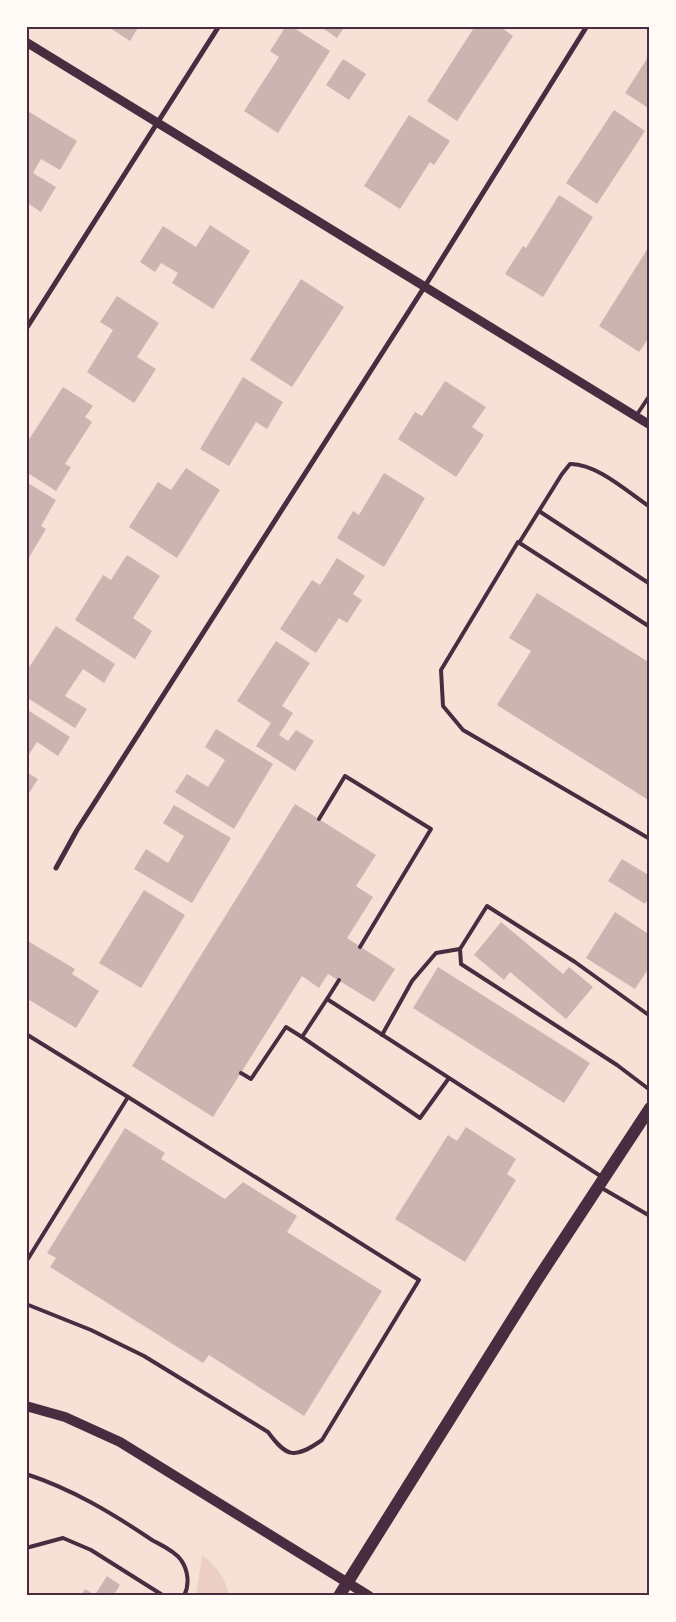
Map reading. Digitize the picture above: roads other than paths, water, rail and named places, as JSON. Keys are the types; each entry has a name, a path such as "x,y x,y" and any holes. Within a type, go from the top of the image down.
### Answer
{"main road":[{"path":"339,1596 601,1182 650,1108"},
{"path":"26,1406 65,1417 120,1442 369,1596"}],"street":[{"path":"26,329 219,26"},
{"path":"56,868 77,830 425,286 587,26"},
{"path":"26,42 650,425"}],"lane":[{"path":"636,416 650,395"},
{"path":"650,507 593,469 578,464 570,464 497,574 440,670 443,706 464,730 650,839"},
{"path":"539,511 650,584"},
{"path":"519,543 650,627"},
{"path":"319,819 345,776 431,829 360,947"},
{"path":"650,1016 575,962 487,906 460,949 461,964 617,1065 650,1090"},
{"path":"382,1035 412,981 436,953 460,949"},
{"path":"302,1037 339,980"},
{"path":"327,999 449,1078 650,1216"},
{"path":"241,1073 251,1079 286,1027 420,1118 449,1078"},
{"path":"26,1034 419,1280 322,1440 305,1452 290,1454 277,1445 268,1432 144,1356 91,1330 26,1304"},
{"path":"26,1262 128,1097"},
{"path":"26,1474 58,1484 113,1513 179,1558 187,1571 187,1591 184,1596"},
{"path":"26,1548 63,1538 91,1550 164,1596"}]}
